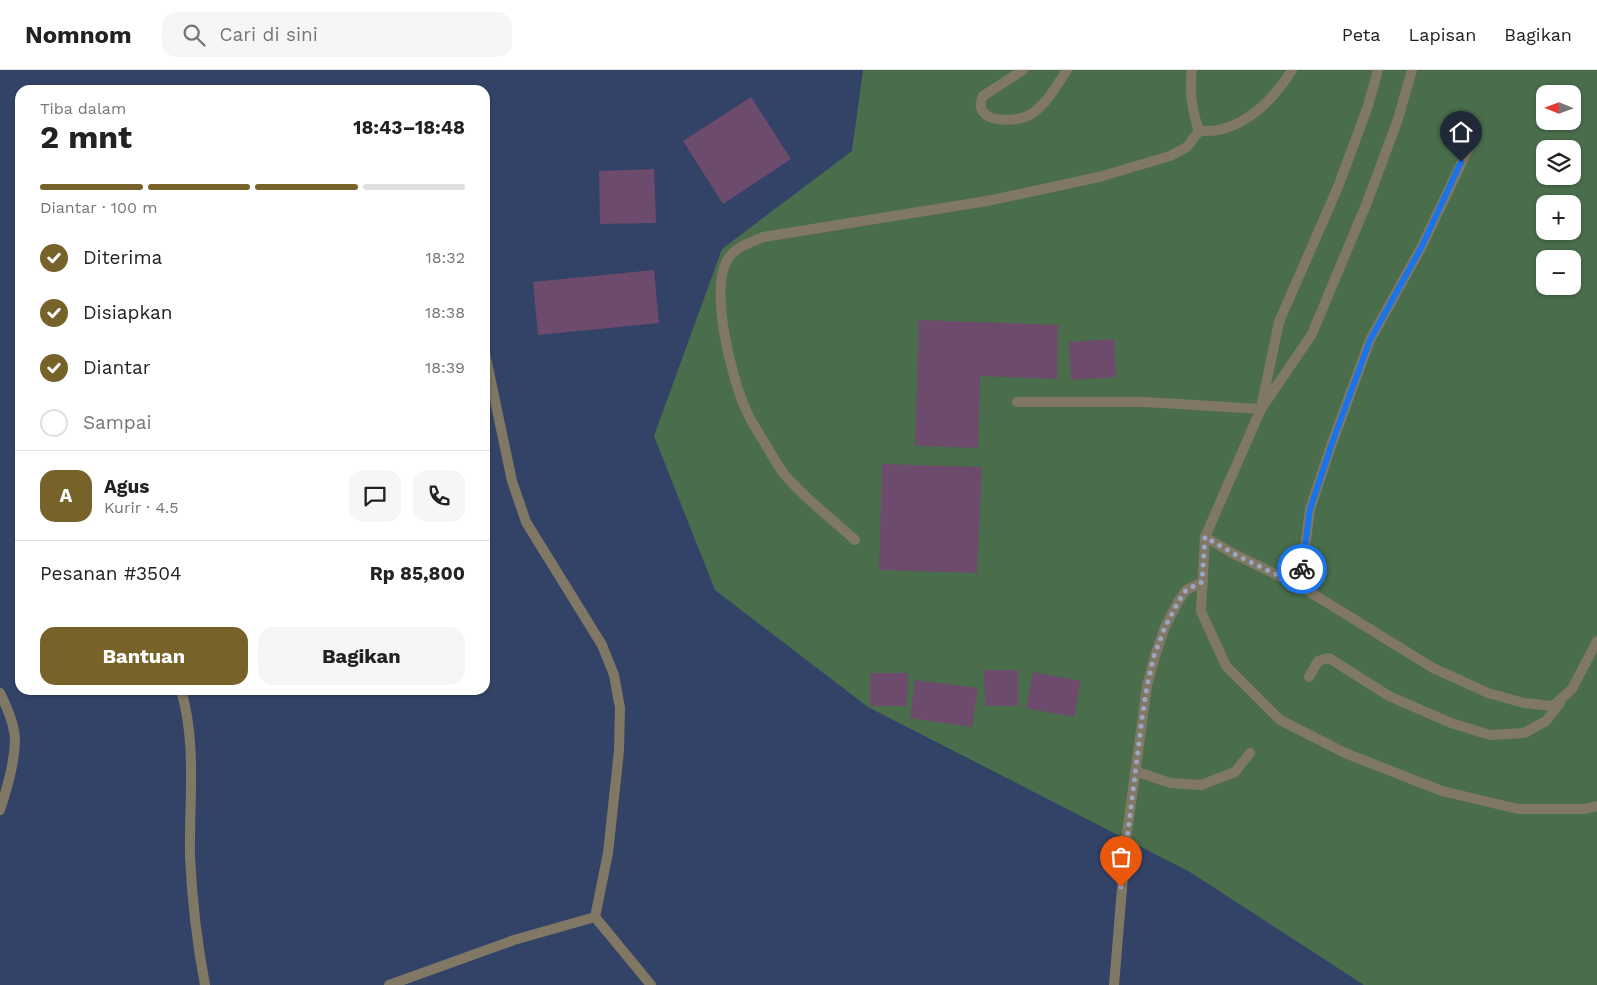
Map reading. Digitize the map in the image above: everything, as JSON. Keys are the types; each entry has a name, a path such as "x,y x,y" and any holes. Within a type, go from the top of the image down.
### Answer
{"street":[{"path":"1023,70 983,96 983,111 994,118 1009,121 1022,119 1032,114 1044,104 1066,70"},
{"path":"1192,70 1193,113 1199,131"},
{"path":"855,540 801,492 785,475 746,411 737,386 728,350 721,309 721,280 725,265 730,256 747,244 763,237 977,203 1099,177 1170,156 1187,146 1199,131 1219,130 1250,117 1272,96 1292,70"},
{"path":"1261,409 1279,322 1338,187 1368,106 1378,70"},
{"path":"1412,70 1398,119 1368,200 1312,334 1261,409 1205,537 1200,612 1226,666 1280,720 1344,753 1442,791 1518,809 1585,809 1597,806"},
{"path":"1300,586 1310,509 1370,340 1421,248 1470,145"},
{"path":"490,379 512,481 526,522 602,645 614,675 620,708 619,751 608,853 595,917"},
{"path":"1017,402 1145,402 1261,409"},
{"path":"1205,537 1234,554 1300,586 1433,668 1488,693 1524,703 1553,706 1572,690"},
{"path":"1114,985 1125,850 1147,686 1154,656 1165,627 1186,590 1202,582"},
{"path":"1309,677 1318,661 1329,658 1389,696 1451,723 1490,735 1524,733 1546,721 1572,690 1597,640"},
{"path":"0,693 9,712 15,740 9,782 0,810"},
{"path":"182,695 187,711 190,740 190,857 197,942 205,985"},
{"path":"1136,771 1170,783 1201,785 1235,772 1250,753"},
{"path":"389,985 514,940 595,917"},
{"path":"595,917 650,985"}],"green space":[{"path":"863,70 1597,70 1597,985 1364,985 1190,872 868,707 715,590 654,436 722,249 852,151"}],"building":[{"path":"751,97 791,159 723,204 683,141"},
{"path":"654,169 656,223 600,224 599,171"},
{"path":"654,270 659,323 538,335 533,282"},
{"path":"919,320 1058,325 1057,379 980,376 978,448 915,446"},
{"path":"1114,339 1116,377 1071,380 1069,342"},
{"path":"882,464 982,467 977,573 879,570"},
{"path":"984,670 1018,670 1018,706 985,706"},
{"path":"1033,672 1081,681 1074,717 1026,708"},
{"path":"870,673 908,673 907,706 870,706"},
{"path":"915,680 978,688 972,727 910,718"}],"way so far":[{"path":"1121,887 1142,719 1154,656 1165,627 1178,602 1186,590 1202,582 1205,537 1234,554 1300,586 1302,569"}],"route":[{"path":"1302,569 1310,509 1370,340 1421,248 1461,162"}]}
